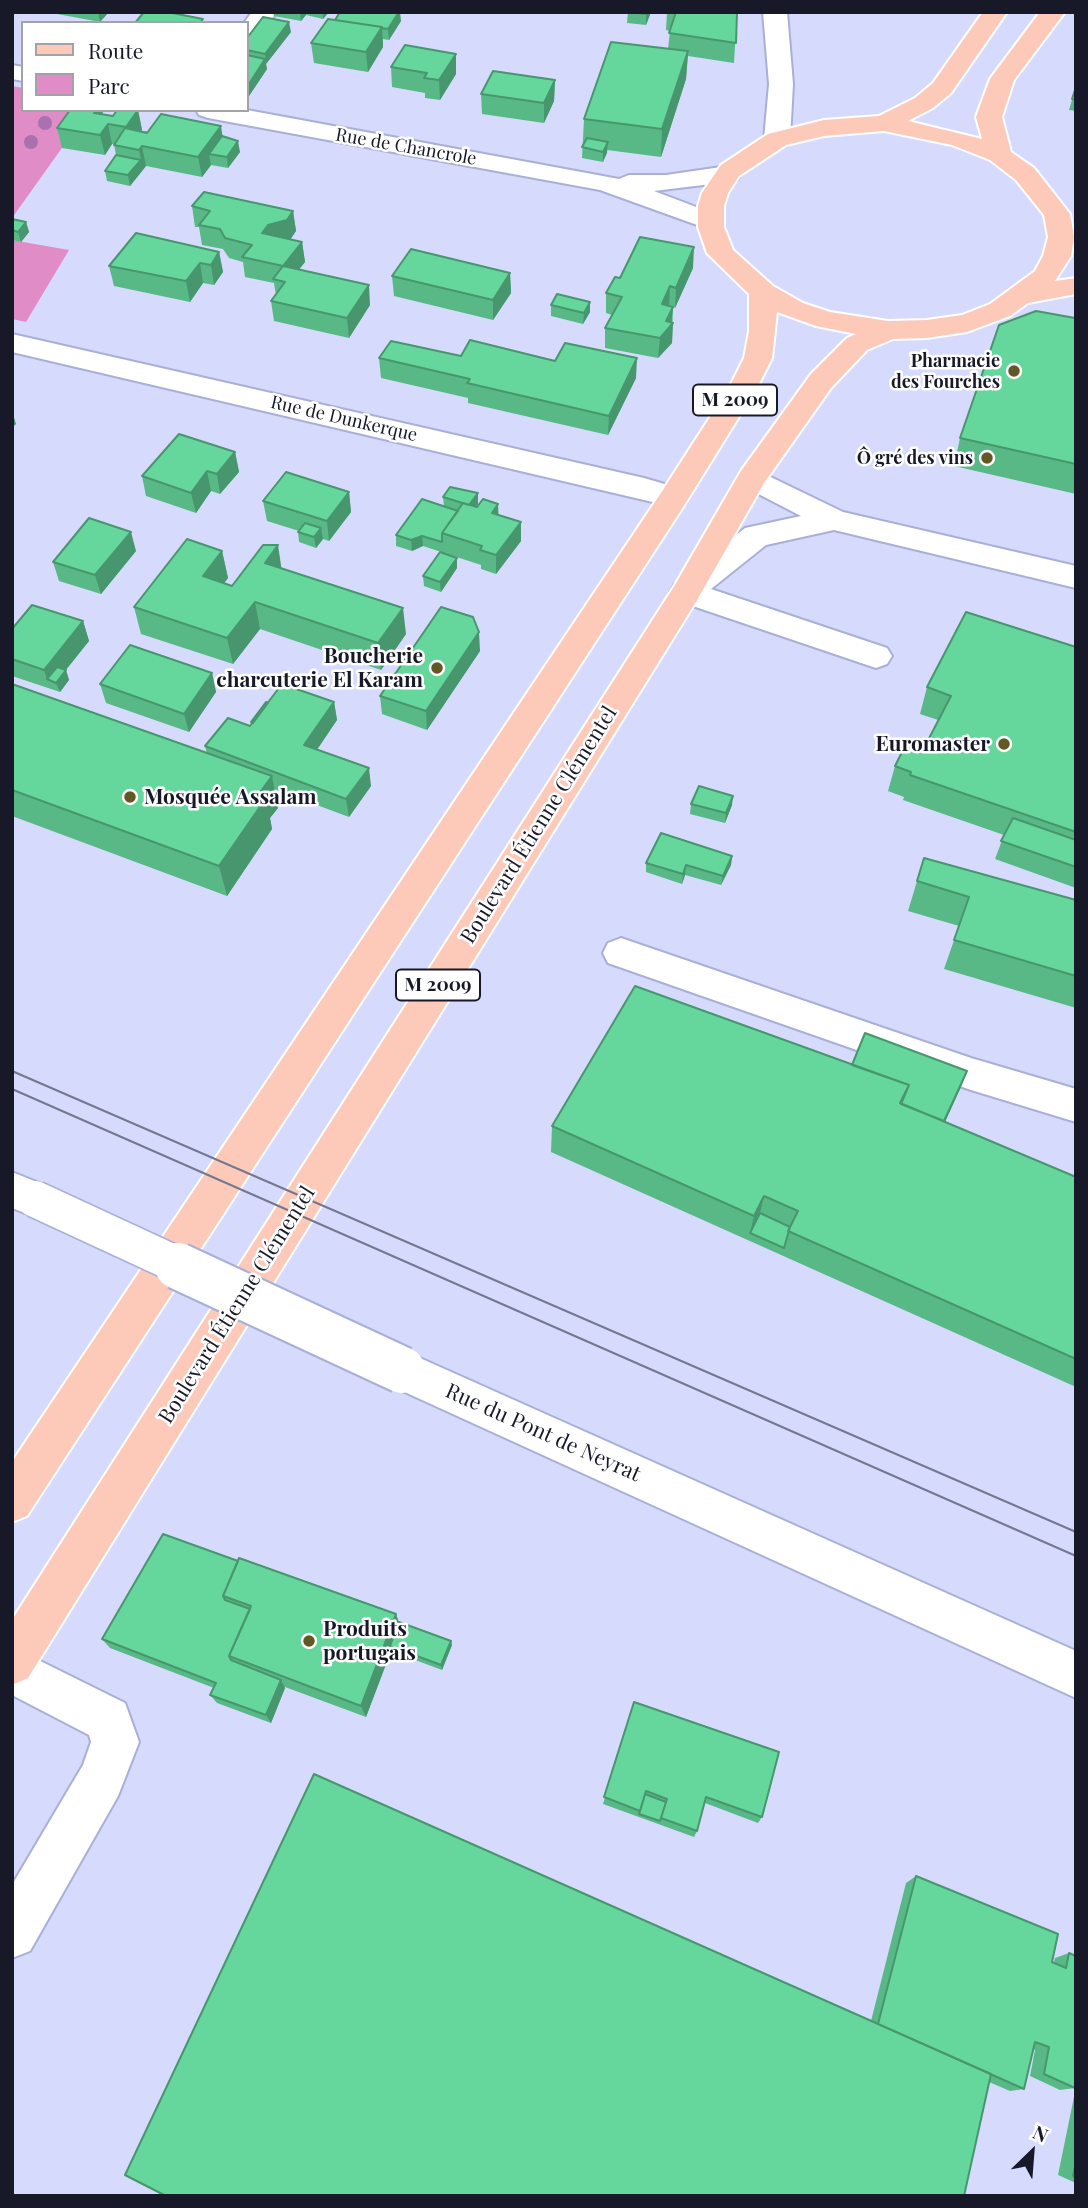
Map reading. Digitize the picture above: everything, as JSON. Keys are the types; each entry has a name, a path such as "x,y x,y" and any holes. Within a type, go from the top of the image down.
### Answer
{"main road":[{"path":"884,123 924,103 942,88 995,12"},
{"path":"999,155 989,117 992,102 1002,79 1053,12"},
{"path":"884,123 947,136 999,155 1025,174 1067,223 1060,237 1057,256 1045,276 1000,310 967,323 927,329 888,330 826,320 793,309 763,292 721,253 711,222 711,206 715,193 728,174 777,139 824,128 884,123"},
{"path":"1022,295 1076,286"},
{"name":"M 2009","path":"12,1501 674,497 744,386 758,358 763,331 763,292"},
{"name":"Boulevard Étienne Clémentel","path":"12,1662 686,592 752,478 821,381 840,360 857,344 888,330"}],"street":[{"path":"248,34 265,12"},
{"path":"775,12 781,84 777,139"},
{"name":"Rue de Chancrole","path":"219,112 605,183 664,202 711,222"},
{"name":"Rue de Chancrole","path":"605,183 666,183 728,174"},
{"name":"Rue de Dunkerque","path":"12,343 674,497"},
{"path":"752,478 834,520 1076,577"},
{"path":"686,592 756,536 834,520"},
{"path":"686,592 876,656"},
{"path":"621,953 971,1074 1076,1106"},
{"name":"Rue du Pont de Neyrat","path":"23,1194 402,1370 1076,1675"},
{"path":"12,1670 108,1720 115,1742 101,1779 12,1933"}],"green space":[{"path":"12,86 21,88 21,112 88,112 12,218"},
{"path":"12,240 69,250 26,322 12,319"}],"building":[{"path":"144,12 167,12 203,19 202,21 137,21"},
{"path":"340,12 399,12 388,29 335,20"},
{"path":"676,12 737,12 736,43 669,33"},
{"path":"263,17 289,22 265,54 248,50 248,37"},
{"path":"328,19 382,27 366,52 311,43"},
{"path":"611,42 688,51 662,129 584,119"},
{"path":"405,45 456,54 439,80 424,78 427,73 391,67"},
{"path":"248,55 265,59 248,85"},
{"path":"493,71 555,80 544,103 481,94"},
{"path":"69,112 95,112 113,116 116,112 137,112 126,127 108,124 100,135 57,128"},
{"path":"161,114 221,126 198,157 142,146 139,150 114,145 125,128 147,133"},
{"path":"222,136 238,141 227,157 209,154"},
{"path":"587,138 608,142 603,152 582,147"},
{"path":"116,155 141,160 128,175 105,171"},
{"path":"204,192 293,211 287,220 268,225 262,233 302,242 283,266 242,257 252,245 225,238 220,229 199,225 210,211 192,206"},
{"path":"12,219 26,222 18,232 12,230"},
{"path":"136,233 219,252 211,265 200,263 186,281 109,266"},
{"path":"640,237 694,247 676,288 670,286 662,304 673,307 666,321 673,323 660,338 605,328 622,297 606,293 615,277 620,278"},
{"path":"411,249 510,273 493,300 392,276"},
{"path":"283,266 369,285 347,318 271,301 285,282 273,279"},
{"path":"557,294 590,302 584,313 551,305"},
{"path":"1036,311 1076,317 1076,464 960,438 999,325"},
{"path":"470,340 555,361 565,343 637,358 609,416 467,383 470,379 379,358 391,341 461,356"},
{"path":"179,434 235,452 217,474 207,471 191,493 142,476"},
{"path":"286,472 349,492 327,521 263,501"},
{"path":"450,487 478,493 469,505 443,497"},
{"path":"422,499 458,511 442,533 442,542 422,536 411,540 396,535"},
{"path":"483,499 498,504 492,513 521,522 496,555 480,550 482,546 442,533 463,503 477,507"},
{"path":"89,518 131,532 95,575 53,562"},
{"path":"305,523 321,528 314,537 298,532"},
{"path":"187,539 222,551 203,576 232,586 263,545 278,545 265,563 403,608 378,643 255,602 227,638 134,607"},
{"path":"440,552 457,558 440,582 423,576"},
{"path":"32,605 83,621 44,670 12,659 12,629"},
{"path":"441,607 473,617 479,632 426,711 380,696"},
{"name":"Euromaster","path":"966,612 1076,647 1076,832 910,775 911,772 895,766 908,740 925,746 951,696 927,687"},
{"path":"130,645 212,673 184,714 100,684"},
{"path":"57,667 66,670 56,683 47,679"},
{"name":"Mosquée Assalam","path":"12,684 272,776 258,795 266,798 219,866 12,790"},
{"path":"282,684 334,702 304,745 369,768 346,799 205,746 228,718 250,726"},
{"path":"266,702 268,703 253,723 251,722"},
{"path":"699,786 733,796 726,813 691,804"},
{"path":"1013,818 1076,840 1076,867 1001,841"},
{"path":"661,833 732,856 723,876 686,865 683,874 646,863"},
{"path":"924,858 1076,900 1076,976 954,940 969,897 917,881"},
{"path":"635,986 909,1085 900,1103 1076,1177 1076,1359 788,1231 798,1211 764,1196 754,1216 552,1126"},
{"path":"865,1033 967,1071 944,1121 901,1104 909,1085 852,1065"},
{"path":"760,1213 790,1227 784,1248 750,1233"},
{"path":"163,1534 238,1561 223,1596 225,1600 250,1609 229,1656 231,1660 281,1680 266,1715 210,1695 216,1683 102,1639"},
{"path":"239,1558 396,1614 361,1706 229,1656 251,1606 223,1596"},
{"path":"399,1622 451,1641 441,1665 390,1646"},
{"path":"634,1702 779,1752 762,1817 706,1797 697,1831 661,1818 667,1799 646,1791 640,1811 604,1797"},
{"path":"314,1774 991,2074 964,2196 166,2196 125,2175"},
{"path":"645,1794 666,1802 660,1821 639,1814"},
{"path":"916,1876 1058,1934 1052,1962 1066,1968 1069,1953 1076,1956 1075,2088 1044,2074 1049,2047 1035,2042 1024,2089 878,2024"}],"tram line":[{"path":"12,1071 1076,1532"},
{"path":"12,1089 1076,1556"}],"place":[{"name":"Pharmacie des Fourches","path":"1014,371"},
{"name":"Ô gré des vins","path":"987,458"},
{"name":"Boucherie charcuterie El Karam","path":"437,668"},
{"name":"Euromaster","path":"1004,744"},
{"name":"Mosquée Assalam","path":"130,797"},
{"name":"Produits portugais","path":"309,1641"}]}
